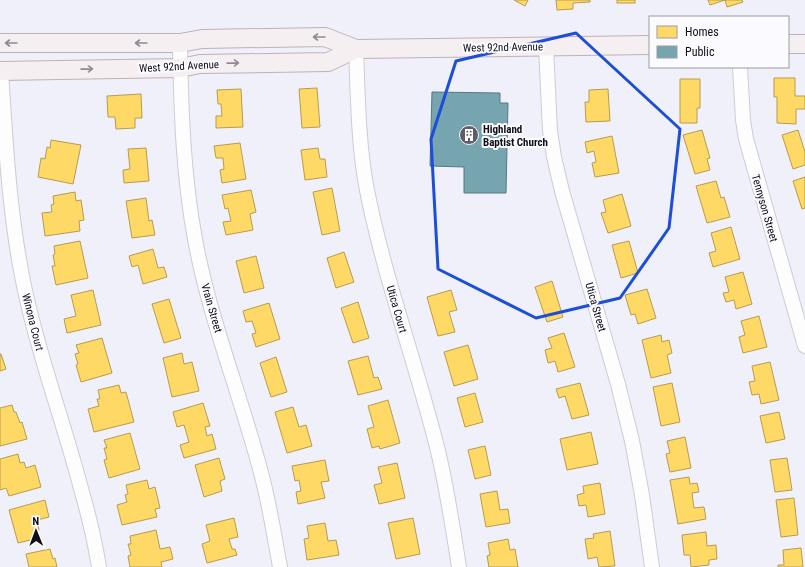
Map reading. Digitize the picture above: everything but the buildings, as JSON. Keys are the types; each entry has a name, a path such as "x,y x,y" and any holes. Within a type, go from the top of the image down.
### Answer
{"main road":[{"name":"West 92nd Avenue","path":"0,43 180,43 202,39 325,37 356,49 649,45"},
{"path":"789,44 805,44"},
{"name":"West 92nd Avenue","path":"1,71 180,68 200,64 328,62 356,49"}],"street":[{"name":"Vrain Street","path":"180,43 181,108 187,186 195,239 205,284 261,469 280,567"},
{"name":"Utica Street","path":"546,47 550,131 554,157 562,192 618,384 632,441 642,495 652,567"},
{"name":"Utica Court","path":"356,49 359,126 366,184 383,258 437,450 447,492 459,567"},
{"name":"Tennyson Street","path":"740,68 743,120 746,139 805,346"},
{"name":"Winona Court","path":"1,71 8,177 17,253 38,345 83,496 99,567"}],"highlighted area":[{"path":"576,33 680,129 669,228 620,298 536,318 438,269 431,139 456,61"}],"place":[{"name":"Highland Baptist Church","path":"469,135"}]}
